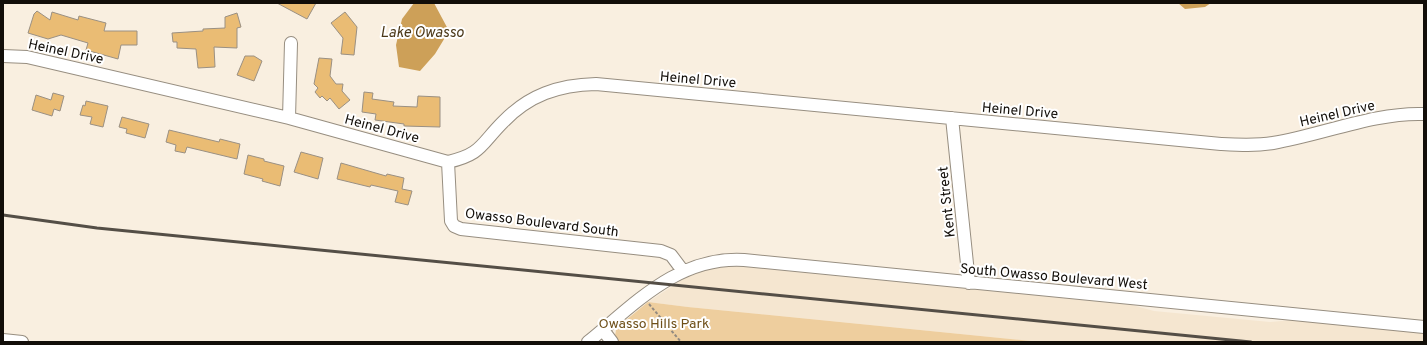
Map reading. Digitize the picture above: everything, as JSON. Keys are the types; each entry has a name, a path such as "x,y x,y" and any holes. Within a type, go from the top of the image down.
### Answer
{"street":[{"path":"289,118 291,43"},
{"name":"Heinel Drive","path":"3,56 27,57 289,118 448,162 462,159 474,153 484,145 501,123 513,112 528,101 543,93 561,87 596,84 1213,144 1250,145 1272,143 1396,115 1424,114"},
{"name":"Kent Street","path":"952,118 969,283"},
{"name":"Owasso Boulevard South","path":"448,162 451,221 454,226 461,229 661,251 671,255 683,271"},
{"name":"South Owasso Boulevard West","path":"591,341 643,297 683,271 708,262 734,260 1424,327"},
{"path":"603,330 612,342"},
{"path":"3,340 22,342"}],"path":[{"path":"643,297 681,342"}],"shaded area":[{"path":"737,266 1132,305 1154,311 1270,322 1293,320 1424,333 1424,342 1042,342 648,302 695,273 715,267"}],"green space":[{"name":"Owasso Hills Park","path":"648,302 1042,342 617,342 615,336 616,330"}],"water":[{"name":"Lake Owasso","path":"414,3 434,3 449,31 435,54 420,71 399,67 396,45 402,19"},
{"path":"1178,3 1211,3 1205,7 1185,9"}],"building":[{"path":"277,3 316,3 307,19"},
{"path":"37,11 50,20 52,12 78,20 79,16 106,23 104,31 137,31 137,45 121,45 118,59 86,50 88,43 61,35 48,39 28,33 34,14"},
{"path":"345,12 357,27 354,55 341,54 343,38 331,23"},
{"path":"237,13 241,27 237,28 237,48 214,47 215,67 198,68 196,49 177,48 177,42 173,42 172,33 225,28 225,17"},
{"path":"245,56 254,56 262,61 254,81 237,75"},
{"path":"319,58 332,59 330,76 336,84 343,84 342,91 350,100 339,109 330,98 327,101 322,96 320,98 315,92 318,88 314,84"},
{"path":"364,92 373,93 372,99 394,102 393,106 417,107 418,96 440,97 440,127 404,126 404,124 375,120 376,114 362,112"},
{"path":"53,93 64,96 60,111 54,109 52,116 32,110 36,95 51,100"},
{"path":"86,101 108,106 103,127 90,124 92,117 80,115"},
{"path":"122,117 149,124 145,138 126,133 127,129 119,127"},
{"path":"169,130 219,142 220,139 240,144 237,159 187,147 185,153 175,151 176,145 166,142"},
{"path":"301,152 323,158 318,179 294,172"},
{"path":"248,155 284,166 280,186 262,181 263,179 244,174"},
{"path":"341,163 386,176 387,174 404,178 402,189 412,191 408,205 395,202 398,191 371,185 370,187 337,179"}],"railway":[{"path":"3,215 97,228 1251,342"}]}
